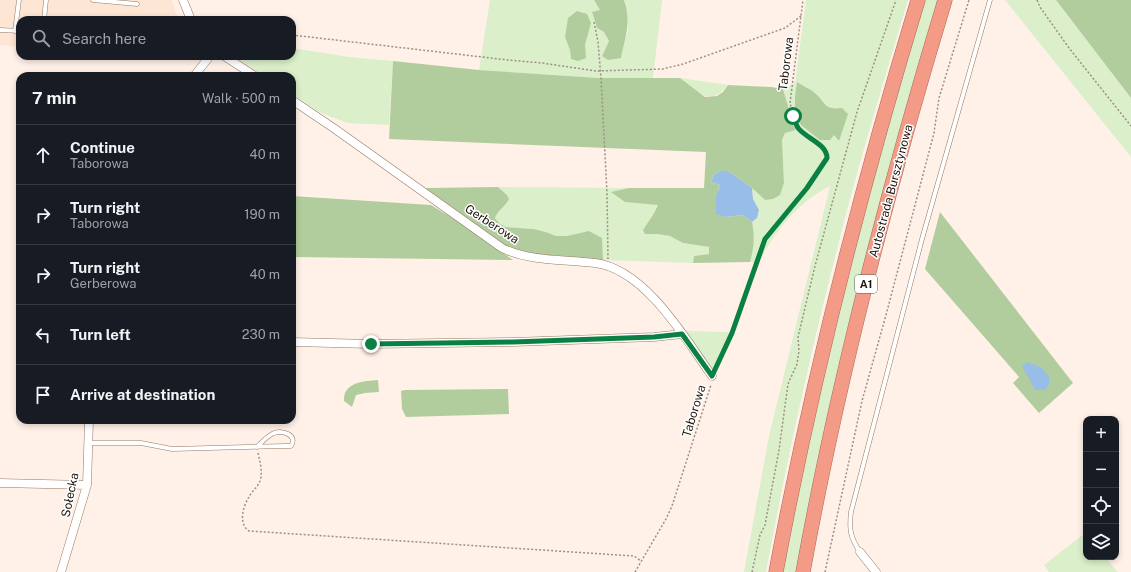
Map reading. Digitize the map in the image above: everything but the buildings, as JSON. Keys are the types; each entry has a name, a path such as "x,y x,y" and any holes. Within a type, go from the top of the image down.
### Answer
{"highway":[{"name":"A1","path":"776,572 799,454 835,297 874,151 918,0"},
{"name":"Autostrada Bursztynowa","path":"803,572 835,414 882,220 945,0"}],"street":[{"path":"183,0 189,16"},
{"path":"197,72 207,60"},
{"path":"230,60 249,72"},
{"name":"Gerberowa","path":"296,103 502,248 515,254 529,257 607,265 626,274 657,301 672,318 712,376"},
{"path":"296,342 371,344 513,342 654,337 682,334"},
{"name":"Sołecka","path":"61,572 87,485 89,424"},
{"path":"0,483 87,485"},
{"path":"860,552 876,572"}],"lane":[{"path":"18,0 18,16"},
{"path":"44,16 46,0"},
{"path":"93,0 137,4"},
{"path":"860,552 851,537 851,512 922,239 990,0"},
{"path":"0,30 16,31"},
{"path":"89,443 141,443 172,449 257,447 290,446 292,443 292,438 285,432 278,432 266,437 257,447"}],"path":[{"name":"Taborowa","path":"635,572 672,506 713,381 712,376 732,333 765,239 807,188 827,158 827,153 824,148 805,135 797,127 790,103 803,0"},
{"path":"752,572 759,541 765,524 780,443 788,384 797,364 799,351 798,337 815,266 857,112 896,0"},
{"path":"825,572 862,401 930,146 940,98 969,0"},
{"path":"1037,0 1040,7 1069,48 1131,126"},
{"path":"296,35 542,63 600,71 657,70 684,64 785,28 801,16"},
{"path":"594,22 598,42 607,193 607,265"},
{"path":"257,447 261,474 257,486 249,497 244,510 243,523 245,528 249,531 634,556 641,561"}],"shaded area":[{"path":"0,0 172,0 177,16 16,16 16,47 0,45"}],"green space":[{"path":"490,0 594,0 601,11 592,12 597,28 604,32 609,41 602,56 624,41 628,32 627,10 624,0 662,0 653,78 598,78 479,70","holes":["568,18 587,37 585,45 571,59 570,50 565,36"]},
{"path":"594,0 624,0 628,23 621,58 608,60 602,56 609,41 604,32 597,28 592,12 600,10"},
{"path":"806,0 908,0 861,158 816,332 798,412 766,572 744,572 769,436 830,186 808,200 788,219 779,229 759,263 750,262 754,242 752,222 757,218 759,210 753,199 752,188 765,200 773,199 780,195 784,183 782,140 785,133 795,129 783,89 795,83","holes":["797,82 814,92 826,106 832,108 842,108 801,125"]},
{"path":"924,0 940,0 797,572 782,572 814,415 858,228"},
{"path":"1005,0 1056,0 1131,98 1131,157"},
{"path":"1056,0 1131,0 1131,98"},
{"path":"577,11 587,14 591,23 585,45 586,58 578,61 571,59 570,50 565,37 568,18"},
{"path":"296,49 349,57 393,61 389,125 347,123 317,111 296,97 296,72 258,72 240,60 296,60"},
{"path":"393,61 479,70 598,78 680,78 705,97 717,96 723,92 728,85 783,89 795,130 785,133 782,140 784,183 780,195 773,199 765,200 752,188 728,171 720,171 714,175 711,182 720,185 718,190 726,217 743,215 752,222 754,242 750,262 693,263 694,256 709,254 709,247 683,243 670,236 645,234 643,230 658,205 625,202 611,192 629,188 704,188 706,152 389,139"},
{"path":"680,78 728,85 721,92 709,96 698,92"},
{"path":"797,82 814,92 826,106 832,108 842,108 848,114 839,141 834,135 830,140 820,140 801,125 795,113"},
{"path":"498,187 629,188 612,192 626,202 658,204 645,234 670,236 683,243 709,247 709,254 694,256 693,263 603,260 602,238 589,231 567,236 556,236 534,229 506,227 500,224 495,218 498,211 506,204 507,195"},
{"path":"498,187 507,195 509,199 495,218 500,224 506,227 534,229 556,236 567,236 589,231 602,238 603,260 552,257 515,250 504,245 425,188"},
{"path":"296,196 431,205 459,222 513,260 296,257"},
{"path":"940,212 1073,383 1039,413 1013,383 1019,377 925,269"},
{"path":"685,331 730,332 713,369"},
{"path":"378,380 379,392 356,395 352,407 344,401 347,390 351,386 361,382"},
{"path":"508,389 509,414 406,417 402,409 401,391 405,390"},
{"path":"1083,535 1083,560 1108,560 1118,572 1049,572 1044,565"}],"water":[{"path":"720,171 728,171 752,188 753,199 759,210 757,218 752,222 743,215 726,217 716,214 716,197 720,185 711,182 714,175"},
{"path":"1028,362 1042,368 1049,377 1049,385 1045,390 1035,390 1022,366"}],"route":[{"path":"371,344 414,342 513,342 654,337 682,334 712,376 732,333 765,239 807,188 827,158 827,153 824,148 805,135 797,127 793,116"}]}
